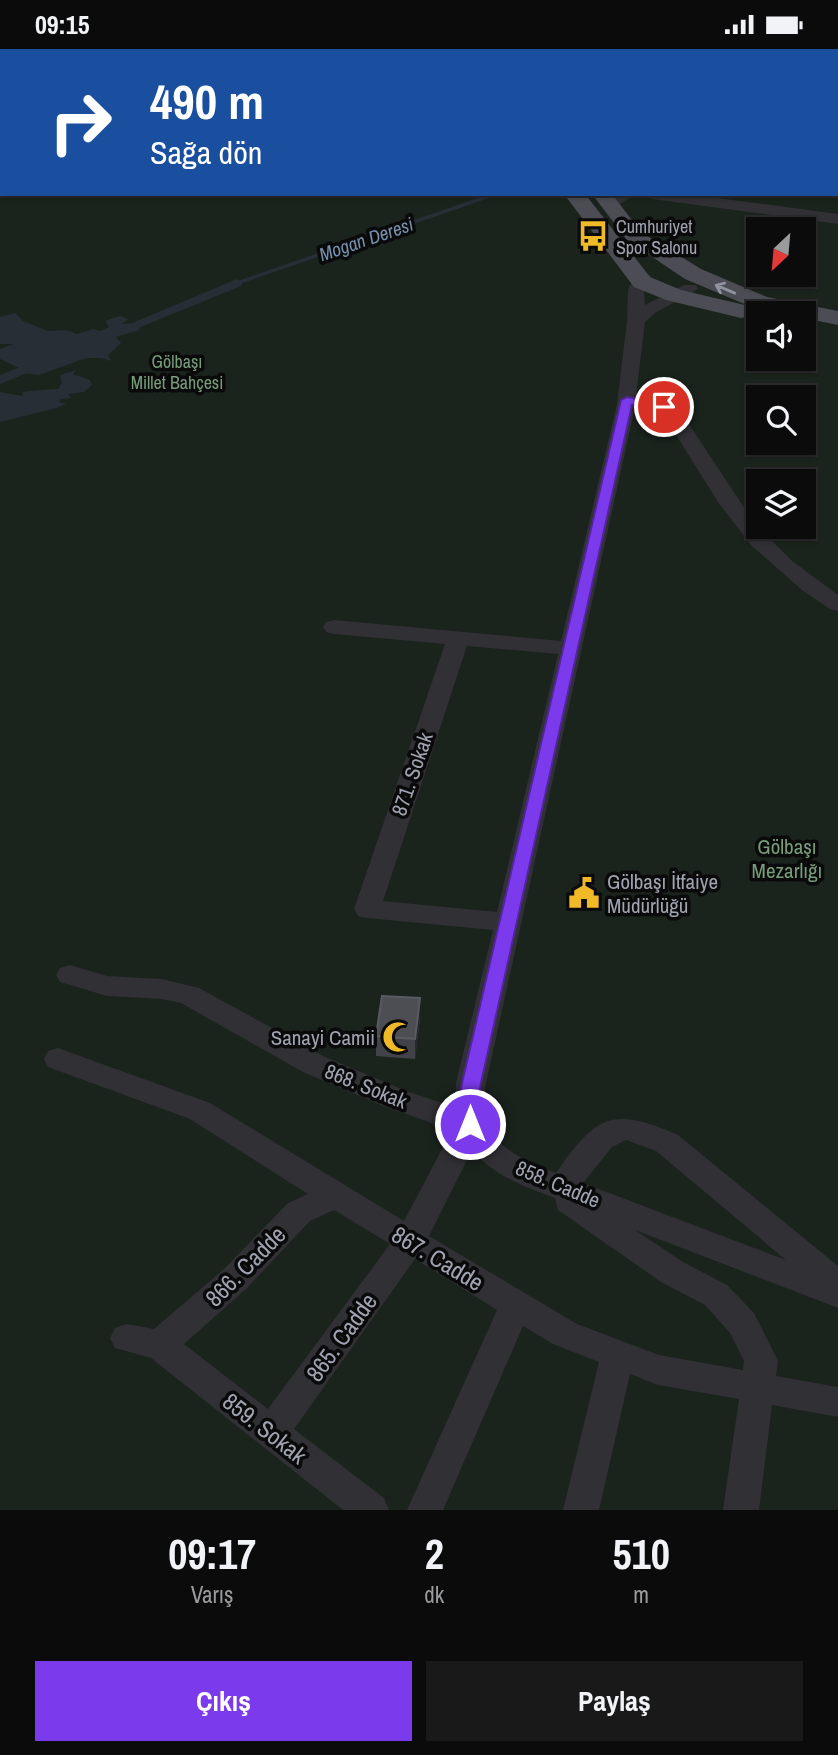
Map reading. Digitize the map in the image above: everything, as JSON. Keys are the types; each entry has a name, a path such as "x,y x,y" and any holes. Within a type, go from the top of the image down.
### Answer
{"main road":[{"path":"576,196 666,282 746,311"},
{"path":"613,197 622,224 634,236 666,282 724,289 762,303 838,319"},
{"path":"816,327 838,332"}],"street":[{"path":"667,196 838,219"},
{"path":"410,1241 470,1124 467,1106 471,1083 627,400 636,321 635,302 666,282"},
{"path":"636,321 649,309 666,282"},
{"path":"627,400 654,404 670,411 738,516 808,586 838,604"},
{"path":"334,627 571,649"},
{"name":"871. Sokak","path":"457,639 367,909 508,922"},
{"name":"868. Sokak","path":"70,975 107,986 162,989 189,995 313,1064 396,1099 470,1124"},
{"name":"867. Cadde","path":"58,1059 200,1111 515,1305 565,1333 617,1356 658,1370 838,1402"},
{"name":"858. Cadde","path":"470,1124 478,1138 496,1156 550,1183 838,1294"},
{"path":"741,1510 761,1361 742,1324 716,1295 672,1272 550,1183 584,1157 601,1139 623,1128 640,1131 667,1143 838,1285"},
{"name":"866. Cadde","path":"160,1345 235,1279 299,1212 336,1196"},
{"name":"865. Cadde","path":"271,1433 410,1241"},
{"path":"425,1510 515,1305"},
{"path":"127,1338 160,1345"},
{"name":"859. Sokak","path":"160,1345 371,1510"},
{"path":"581,1510 617,1356"}],"green space":[{"path":"0,196 838,196 838,1510 0,1510"}],"shaded area":[{"path":"15,313 23,321 48,331 66,330 77,334 93,329 100,331 109,327 105,321 120,316 128,319 122,324 135,323 140,326 139,330 116,337 121,343 108,355 111,361 86,358 39,375 23,373 21,369 0,359 0,349 14,344 0,344 0,317"},
{"path":"76,370 73,374 90,380 92,385 84,392 68,394 71,398 60,399 59,402 66,404 57,408 0,422 0,392 22,396 23,392 58,389 62,383 60,375"}],"building":[{"path":"382,996 420,998 415,1039 376,1036"}],"waterway":[{"name":"Mogan Deresi","path":"237,283 489,196"},
{"path":"117,332 237,283"},
{"path":"0,380 42,362"}],"place":[{"name":"Cumhuriyet Spor Salonu","path":"593,236"},
{"name":"Gölbaşı İtfaiye Müdürlüğü","path":"584,893"},
{"name":"Sanayi Camii","path":"398,1037"}],"route":[{"path":"470,1124 467,1106 471,1083 549,751 627,400 664,407"}],"park label":[{"name":"Gölbaşı Millet Bahçesi","path":"177,372"},
{"name":"Gölbaşı Mezarlığı","path":"787,858"}]}
